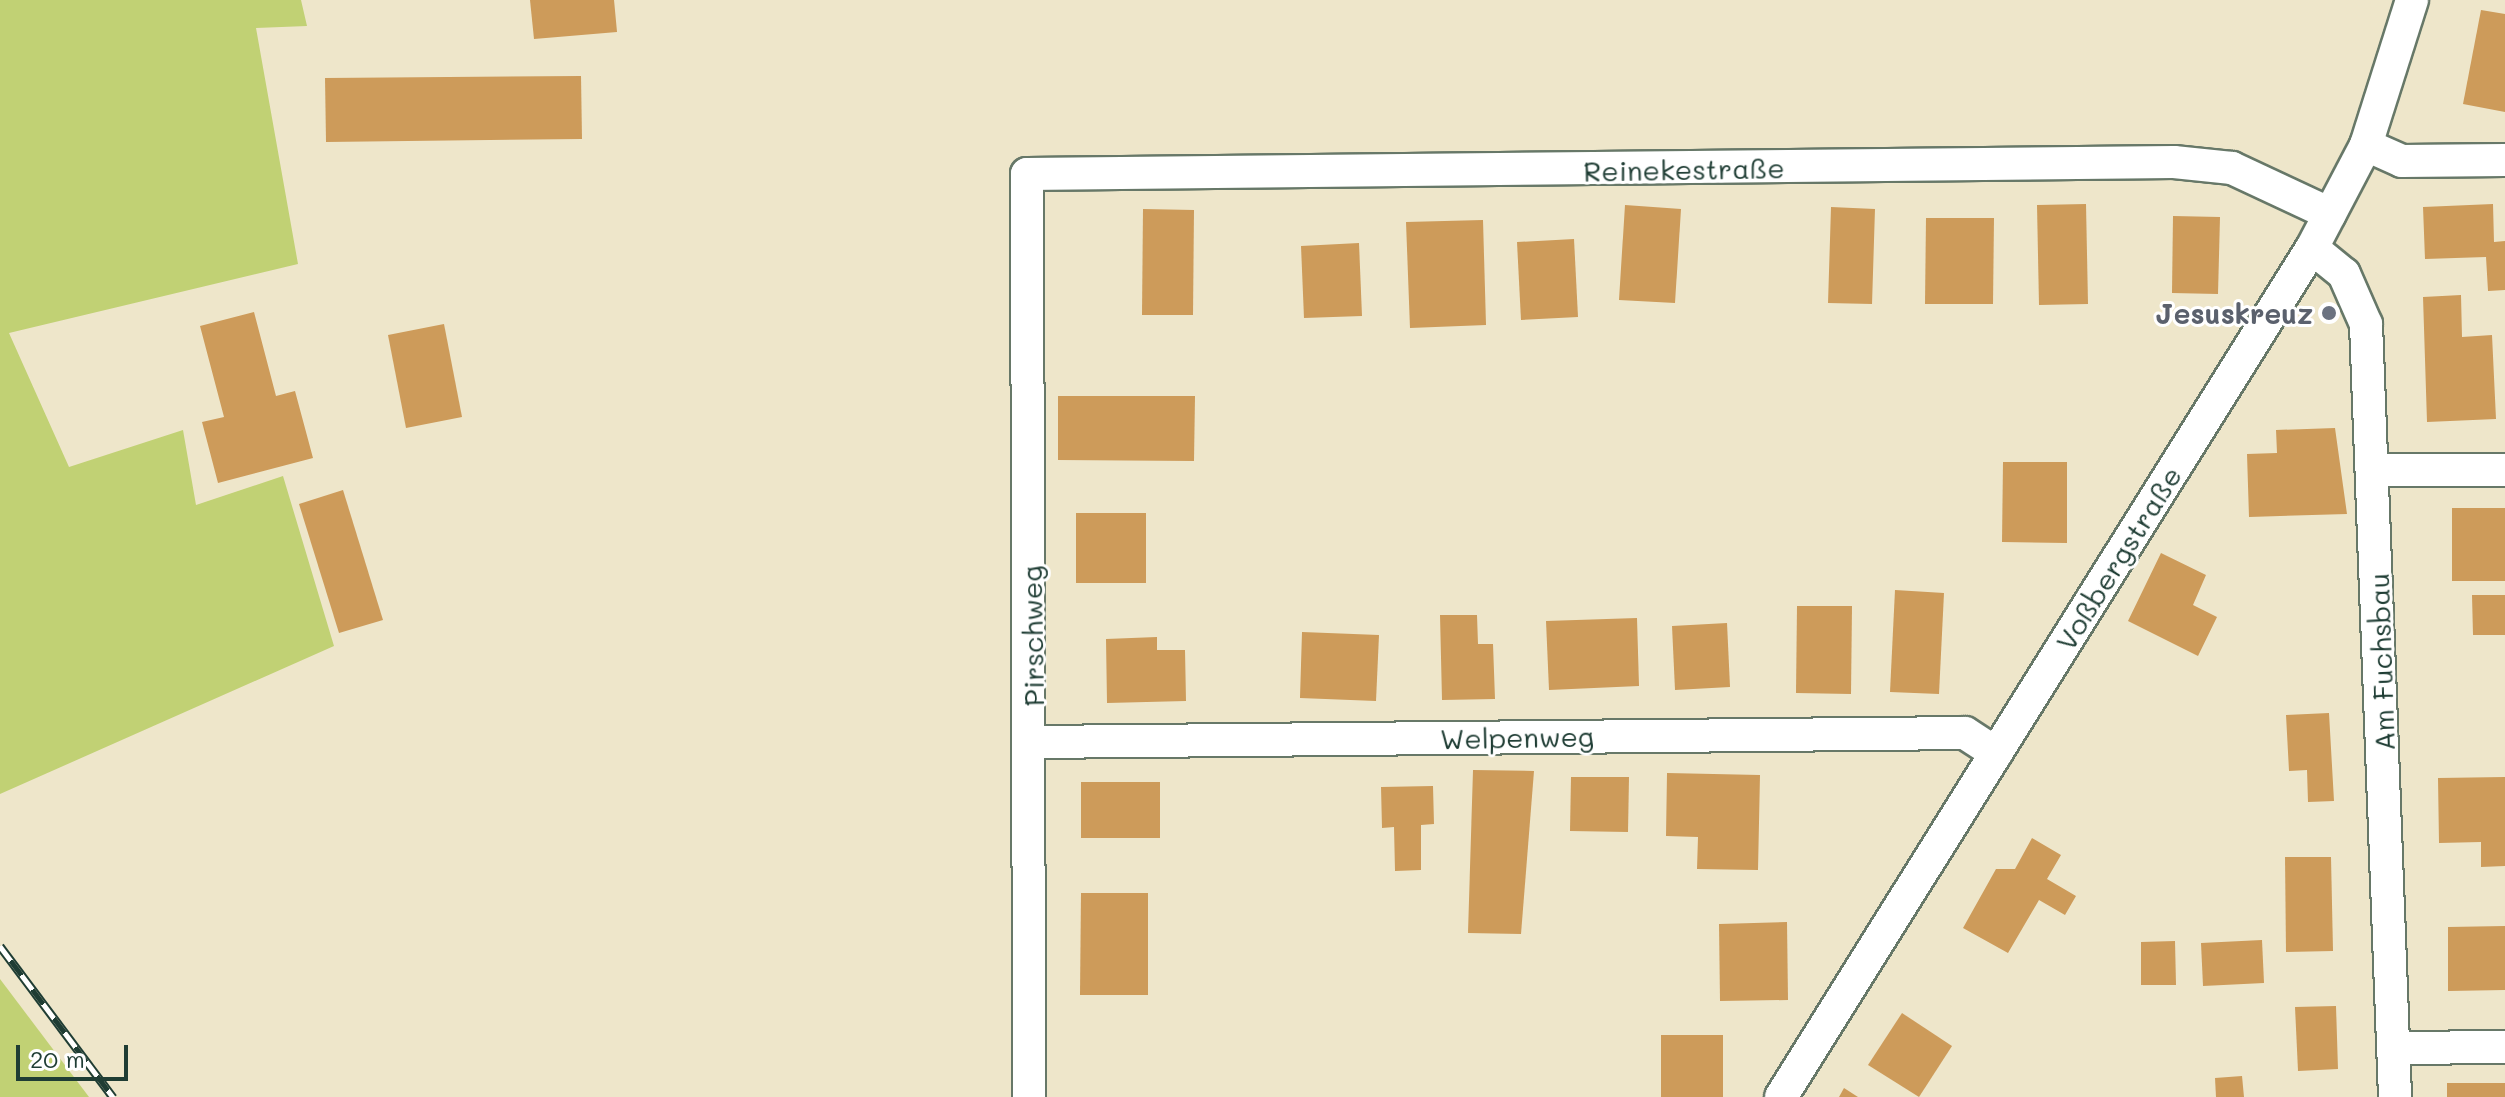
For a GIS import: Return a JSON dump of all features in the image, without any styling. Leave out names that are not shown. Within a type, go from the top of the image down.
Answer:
[{"type":"street","name":"Voßbergstraße","points":[[1781,1097],[2312,248],[2366,145],[2412,0]]},
{"type":"street","points":[[2366,145],[2402,161],[2505,160]]},
{"type":"street","name":"Reinekestraße","points":[[1027,174],[2174,162],[2232,168],[2330,214]]},
{"type":"street","name":"Pirschweg","points":[[1027,174],[1033,742],[1029,1097]]},
{"type":"street","name":"Am Fuchsbau","points":[[2312,248],[2344,274],[2366,324],[2374,470],[2395,1097]]},
{"type":"street","points":[[2374,470],[2505,470]]},
{"type":"street","name":"Welpenweg","points":[[1033,742],[1965,733],[1996,753]]},
{"type":"street","points":[[2394,1048],[2505,1047]]},
{"type":"green space","points":[[0,0],[301,0],[307,26],[256,28],[298,264],[9,333],[69,467],[183,430],[196,505],[283,476],[334,646],[0,794]]},
{"type":"green space","points":[[0,979],[89,1097],[0,1097]]},
{"type":"building","points":[[530,0],[614,0],[617,32],[534,39]]},
{"type":"building","points":[[2481,10],[2505,14],[2505,112],[2463,104]]},
{"type":"building","points":[[581,76],[582,139],[326,142],[325,78]]},
{"type":"building","points":[[2086,204],[2088,304],[2039,305],[2037,205]]},
{"type":"building","points":[[2493,204],[2494,242],[2505,241],[2505,290],[2488,291],[2486,257],[2425,259],[2423,207]]},
{"type":"building","points":[[1625,205],[1681,209],[1675,303],[1619,300]]},
{"type":"building","points":[[1831,207],[1875,209],[1872,304],[1828,303]]},
{"type":"building","points":[[1143,209],[1194,210],[1193,315],[1142,315]]},
{"type":"building","points":[[2173,216],[2220,217],[2218,294],[2172,293]]},
{"type":"building","points":[[1926,218],[1994,218],[1993,304],[1925,304]]},
{"type":"building","points":[[1483,220],[1486,325],[1410,328],[1406,222]]},
{"type":"building","points":[[1574,239],[1578,317],[1521,320],[1517,242]]},
{"type":"building","points":[[1359,243],[1362,316],[1304,318],[1301,246]]},
{"type":"building","points":[[2461,295],[2462,337],[2492,335],[2496,419],[2427,422],[2423,297]]},
{"type":"building","points":[[254,312],[276,396],[295,391],[313,458],[218,483],[202,422],[224,417],[200,326]]},
{"type":"building","points":[[444,324],[462,417],[406,428],[388,335]]},
{"type":"building","points":[[1058,396],[1195,396],[1194,461],[1058,460]]},
{"type":"building","points":[[2335,428],[2347,514],[2249,517],[2247,454],[2277,453],[2276,430]]},
{"type":"building","points":[[2003,462],[2067,462],[2067,543],[2002,542]]},
{"type":"building","points":[[343,490],[383,620],[339,633],[299,504]]},
{"type":"building","points":[[2452,508],[2505,508],[2505,581],[2452,581]]},
{"type":"building","points":[[1076,513],[1146,513],[1146,583],[1076,583]]},
{"type":"building","points":[[2161,553],[2206,575],[2193,605],[2217,617],[2198,656],[2128,621]]},
{"type":"building","points":[[1895,590],[1944,593],[1939,694],[1890,692]]},
{"type":"building","points":[[2472,595],[2505,595],[2505,635],[2473,635]]},
{"type":"building","points":[[1797,606],[1852,606],[1851,694],[1796,693]]},
{"type":"building","points":[[1440,615],[1477,615],[1478,644],[1493,644],[1495,699],[1442,700]]},
{"type":"building","points":[[1637,618],[1639,686],[1549,690],[1546,621]]},
{"type":"building","points":[[1727,623],[1730,687],[1675,690],[1672,626]]},
{"type":"building","points":[[1302,632],[1379,635],[1376,701],[1300,698]]},
{"type":"building","points":[[1157,637],[1157,650],[1185,650],[1186,701],[1107,703],[1106,639]]},
{"type":"building","points":[[2329,713],[2334,801],[2308,802],[2307,770],[2289,771],[2286,715]]},
{"type":"building","points":[[1473,770],[1534,771],[1521,934],[1468,933]]},
{"type":"building","points":[[1667,773],[1760,775],[1758,870],[1697,869],[1698,837],[1666,836]]},
{"type":"building","points":[[1571,777],[1629,777],[1628,832],[1570,831]]},
{"type":"building","points":[[2505,777],[2505,866],[2481,867],[2481,842],[2439,843],[2438,778]]},
{"type":"building","points":[[1081,782],[1160,782],[1160,838],[1081,838]]},
{"type":"building","points":[[1433,786],[1434,824],[1421,825],[1421,870],[1395,871],[1394,827],[1382,828],[1381,787]]},
{"type":"building","points":[[2032,838],[2061,855],[2047,879],[2076,896],[2065,915],[2039,900],[2008,953],[1963,928],[1996,869],[2015,869]]},
{"type":"building","points":[[2285,857],[2331,857],[2333,951],[2286,952]]},
{"type":"building","points":[[1081,893],[1148,893],[1148,995],[1080,995]]},
{"type":"building","points":[[1787,922],[1788,1000],[1720,1001],[1719,924]]},
{"type":"building","points":[[2505,926],[2505,990],[2448,991],[2448,927]]},
{"type":"building","points":[[2262,940],[2264,983],[2203,986],[2201,943]]},
{"type":"building","points":[[2175,941],[2176,985],[2141,985],[2141,942]]},
{"type":"building","points":[[2336,1006],[2338,1069],[2298,1071],[2295,1007]]},
{"type":"building","points":[[1902,1013],[1952,1046],[1919,1097],[1868,1065]]},
{"type":"building","points":[[1661,1035],[1723,1035],[1723,1097],[1661,1097]]},
{"type":"building","points":[[2242,1076],[2244,1097],[2216,1097],[2215,1078]]},
{"type":"building","points":[[2447,1083],[2505,1083],[2505,1097],[2447,1097]]},
{"type":"building","points":[[1844,1088],[1858,1097],[1839,1097]]},
{"type":"railway","points":[[0,946],[113,1097]]},
{"type":"place","name":"Jesuskreuz","points":[[2329,313]]}]
